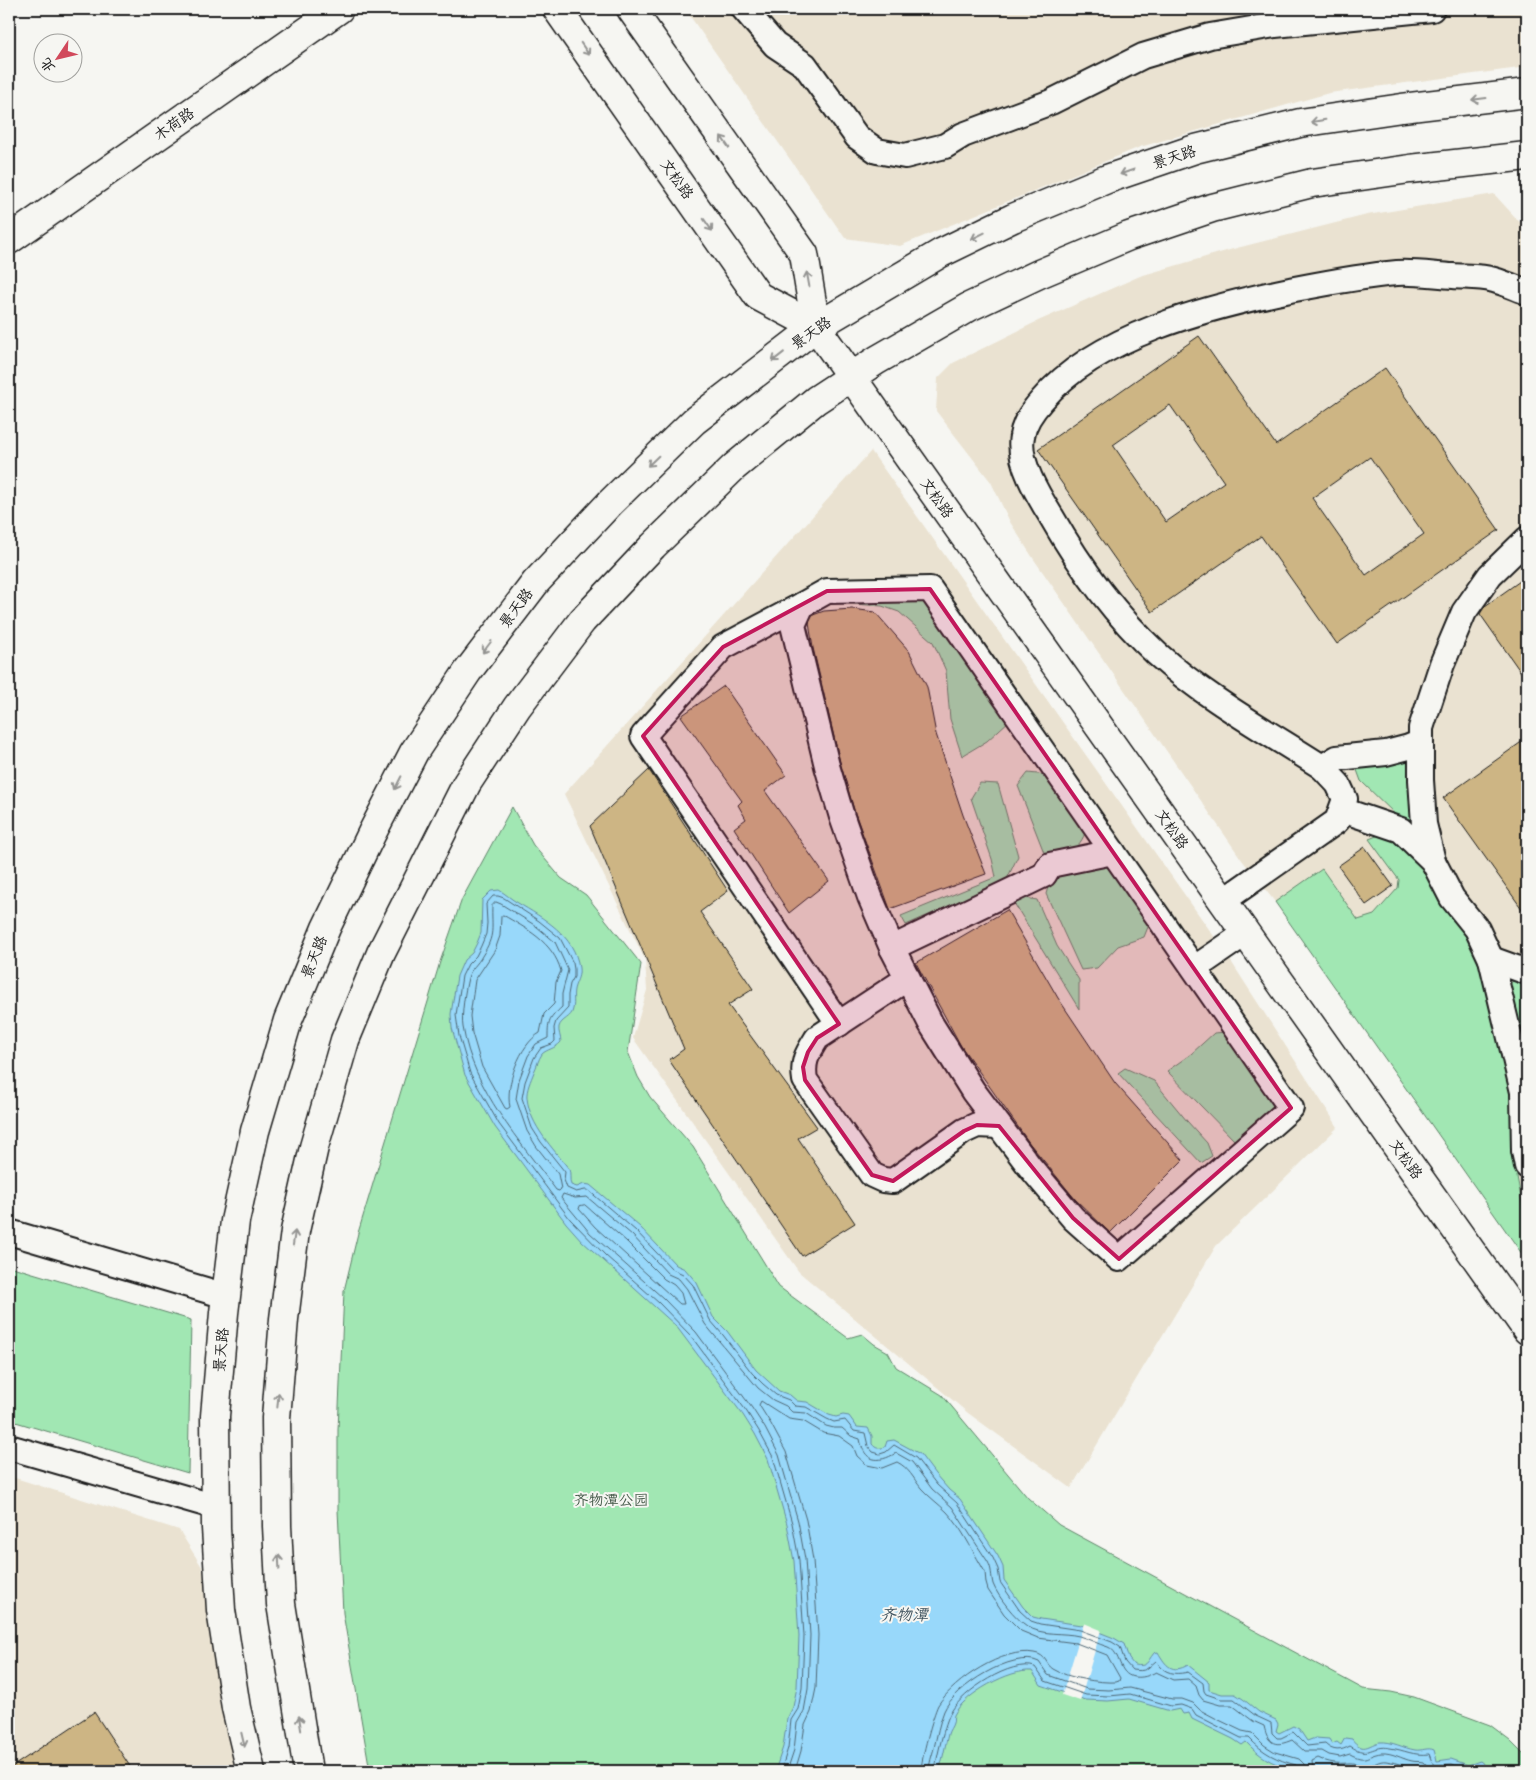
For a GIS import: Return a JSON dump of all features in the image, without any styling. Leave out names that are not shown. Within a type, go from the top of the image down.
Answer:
[{"type":"street","name":"木荷路","points":[[9,240],[339,9]]},
{"type":"street","name":"文松路","points":[[557,9],[758,296],[816,327]]},
{"type":"street","name":"文松路","points":[[631,9],[804,254],[816,327],[1527,1330]]},
{"type":"street","points":[[744,9],[775,45],[806,65],[857,136],[877,151],[905,156],[945,146],[964,135],[1051,102],[1143,56],[1210,36],[1275,25],[1432,9]]},
{"type":"street","name":"景天路","points":[[251,1771],[236,1708],[220,1610],[215,1416],[226,1296],[236,1221],[253,1140],[288,1020],[326,928],[414,752],[468,672],[536,582],[610,503],[694,421],[816,327],[941,254],[1013,218],[1107,179],[1195,149],[1300,123],[1402,108],[1527,93]]},
{"type":"street","points":[[308,1771],[281,1604],[277,1526],[276,1418],[284,1319],[295,1232],[314,1147],[345,1040],[381,953],[466,783],[518,707],[582,621],[653,546],[734,467],[816,400],[877,360],[969,307],[1039,274],[1129,236],[1212,208],[1312,183],[1410,168],[1527,156]]},
{"type":"street","points":[[1223,901],[1337,821],[1345,799],[1338,784],[1322,767],[1192,682],[1157,654],[1129,626],[1098,590],[1070,549],[1032,483],[1022,449],[1021,436],[1026,423],[1034,409],[1049,391],[1087,361],[1116,345],[1179,319],[1237,301],[1338,280],[1399,273],[1491,279],[1527,292]]},
{"type":"street","points":[[1527,539],[1490,575],[1464,612],[1442,664],[1421,728],[1424,824],[1433,861],[1452,898],[1477,929],[1491,959],[1525,1090],[1524,1151],[1527,1166]]},
{"type":"street","points":[[802,605],[793,625],[827,766],[842,817],[870,897],[892,948],[931,1024],[973,1091],[1030,1168],[1073,1218],[1119,1259],[1291,1108],[930,589],[827,591],[723,647],[643,736],[839,1024]]},
{"type":"street","points":[[1322,767],[1337,758],[1386,753],[1421,742]]},
{"type":"street","points":[[1342,810],[1401,830],[1433,861]]},
{"type":"street","points":[[892,948],[1044,874],[1050,865],[1113,852]]},
{"type":"street","points":[[1195,968],[1246,933]]},
{"type":"street","points":[[1491,959],[1527,972]]},
{"type":"street","points":[[908,978],[817,1038],[808,1052],[803,1067],[805,1080],[872,1175],[883,1180],[893,1180],[964,1131],[977,1125],[999,1126]]},
{"type":"street","points":[[9,1232],[226,1296]]},
{"type":"street","points":[[9,1446],[216,1507]]},
{"type":"highlighted area","points":[[930,589],[1291,1108],[1119,1259],[1073,1218],[999,1126],[977,1125],[964,1131],[893,1181],[872,1175],[805,1080],[803,1067],[808,1052],[817,1038],[839,1024],[643,736],[723,647],[827,591]]},
{"type":"shaded area","points":[[685,9],[1527,9],[1527,67],[1329,93],[1140,147],[900,246],[845,238]]},
{"type":"shaded area","points":[[1494,194],[1527,230],[1527,1261],[1275,902],[1242,860],[1033,558],[1010,522],[991,482],[936,411],[938,378],[953,363],[1038,321],[1140,276],[1233,249],[1367,215]]},
{"type":"shaded area","points":[[871,451],[1223,949],[1338,1127],[1216,1246],[1071,1488],[968,1413],[799,1272],[633,1038],[647,990],[645,960],[564,794]]},
{"type":"shaded area","points":[[9,1476],[179,1530],[202,1567],[237,1771],[9,1771]]},
{"type":"green space","points":[[839,598],[926,602],[1010,720],[987,741],[962,756],[950,719],[946,671],[933,642],[899,612],[882,606],[827,602]]},
{"type":"green space","points":[[1409,758],[1414,761],[1412,823],[1406,823],[1361,781],[1357,770],[1362,766]]},
{"type":"green space","points":[[1028,773],[1047,775],[1087,828],[1076,847],[1045,855],[1018,786]]},
{"type":"green space","points":[[980,783],[998,784],[1018,856],[1006,881],[906,925],[901,916],[996,877],[992,859],[971,798]]},
{"type":"green space","name":"齐物潭公园","points":[[512,807],[533,845],[561,878],[586,895],[641,964],[628,1052],[638,1077],[650,1097],[693,1147],[779,1287],[848,1338],[862,1334],[888,1352],[896,1367],[942,1395],[1028,1498],[1059,1525],[1363,1689],[1414,1697],[1490,1725],[1510,1740],[1527,1757],[1527,1771],[370,1771],[343,1613],[338,1510],[338,1430],[344,1291],[358,1233],[440,962],[462,899]]},
{"type":"green space","points":[[1379,835],[1393,835],[1423,864],[1477,951],[1512,1085],[1513,1156],[1527,1220],[1527,1261],[1275,902],[1322,869],[1358,920],[1374,915],[1398,888],[1399,880],[1369,839]]},
{"type":"green space","points":[[1105,860],[1150,922],[1144,937],[1118,946],[1097,968],[1081,970],[1046,894],[1051,877]]},
{"type":"green space","points":[[1026,898],[1037,900],[1057,946],[1079,980],[1079,1009],[1014,903]]},
{"type":"green space","points":[[1515,978],[1527,980],[1527,1056],[1524,1050],[1515,1006],[1509,990]]},
{"type":"green space","points":[[1226,1032],[1279,1105],[1247,1139],[1235,1141],[1167,1071],[1191,1054],[1214,1033]]},
{"type":"green space","points":[[1125,1068],[1154,1081],[1207,1143],[1212,1156],[1201,1163],[1118,1073]]},
{"type":"green space","points":[[9,1266],[191,1320],[188,1473],[9,1420]]},
{"type":"water","name":"齐物潭","points":[[499,890],[547,921],[565,937],[576,956],[579,968],[574,989],[572,1012],[559,1027],[561,1042],[542,1054],[529,1085],[527,1095],[529,1108],[537,1127],[569,1169],[571,1185],[577,1187],[584,1184],[590,1185],[640,1227],[676,1265],[685,1269],[697,1283],[713,1317],[727,1331],[756,1370],[779,1391],[790,1395],[797,1401],[807,1402],[829,1415],[836,1417],[849,1416],[857,1427],[868,1428],[872,1436],[872,1444],[876,1448],[885,1447],[887,1441],[894,1440],[920,1454],[949,1490],[960,1499],[998,1556],[1003,1567],[1004,1580],[1023,1607],[1033,1617],[1081,1625],[1114,1638],[1124,1644],[1129,1659],[1134,1665],[1144,1665],[1154,1653],[1158,1652],[1167,1665],[1174,1669],[1188,1665],[1209,1682],[1209,1690],[1222,1694],[1235,1694],[1259,1712],[1276,1720],[1278,1724],[1276,1731],[1279,1733],[1293,1726],[1299,1729],[1307,1741],[1315,1738],[1329,1739],[1332,1744],[1337,1742],[1341,1745],[1345,1738],[1352,1739],[1361,1747],[1384,1742],[1415,1750],[1432,1749],[1437,1761],[1451,1759],[1468,1765],[1480,1761],[1490,1771],[1308,1771],[1289,1768],[1266,1758],[1246,1742],[1242,1745],[1192,1719],[1189,1713],[1183,1714],[1180,1709],[1170,1711],[1129,1699],[1108,1701],[1086,1700],[1041,1685],[1032,1671],[1023,1671],[989,1684],[977,1691],[959,1707],[954,1715],[948,1734],[939,1771],[775,1771],[783,1747],[787,1719],[793,1707],[797,1687],[799,1636],[794,1561],[787,1524],[768,1459],[743,1415],[676,1326],[582,1241],[566,1223],[495,1127],[465,1075],[452,1028],[451,1014],[457,976],[464,960],[472,953],[481,933],[482,900],[491,891]]},
{"type":"pier","points":[[1084,1623],[1101,1630],[1080,1701],[1062,1695]]},
{"type":"building","points":[[1199,336],[1276,445],[1385,368],[1499,530],[1337,644],[1261,536],[1152,612],[1038,449]],"holes":[[[1170,405],[1224,482],[1166,522],[1113,445]],[[1370,457],[1424,534],[1366,575],[1312,498]]]},
{"type":"building","points":[[1527,576],[1527,681],[1480,614],[1485,606]]},
{"type":"building","points":[[852,609],[875,612],[909,651],[927,687],[936,734],[963,815],[986,874],[890,909],[855,813],[840,762],[813,648],[809,623],[813,615],[824,611]]},
{"type":"building","points":[[724,686],[786,775],[765,791],[829,881],[789,913],[734,828],[746,819],[738,805],[742,801],[681,716]]},
{"type":"building","points":[[1527,738],[1527,916],[1443,798]]},
{"type":"building","points":[[649,770],[728,891],[700,912],[753,989],[728,1005],[817,1127],[798,1138],[855,1223],[802,1256],[669,1060],[684,1049],[590,826]]},
{"type":"building","points":[[1365,847],[1393,886],[1366,905],[1338,866]]},
{"type":"building","points":[[1007,910],[1058,998],[1115,1083],[1183,1160],[1110,1233],[1075,1199],[1030,1144],[961,1046],[916,963]]},
{"type":"building","points":[[94,1712],[133,1771],[9,1771],[9,1769]]}]
